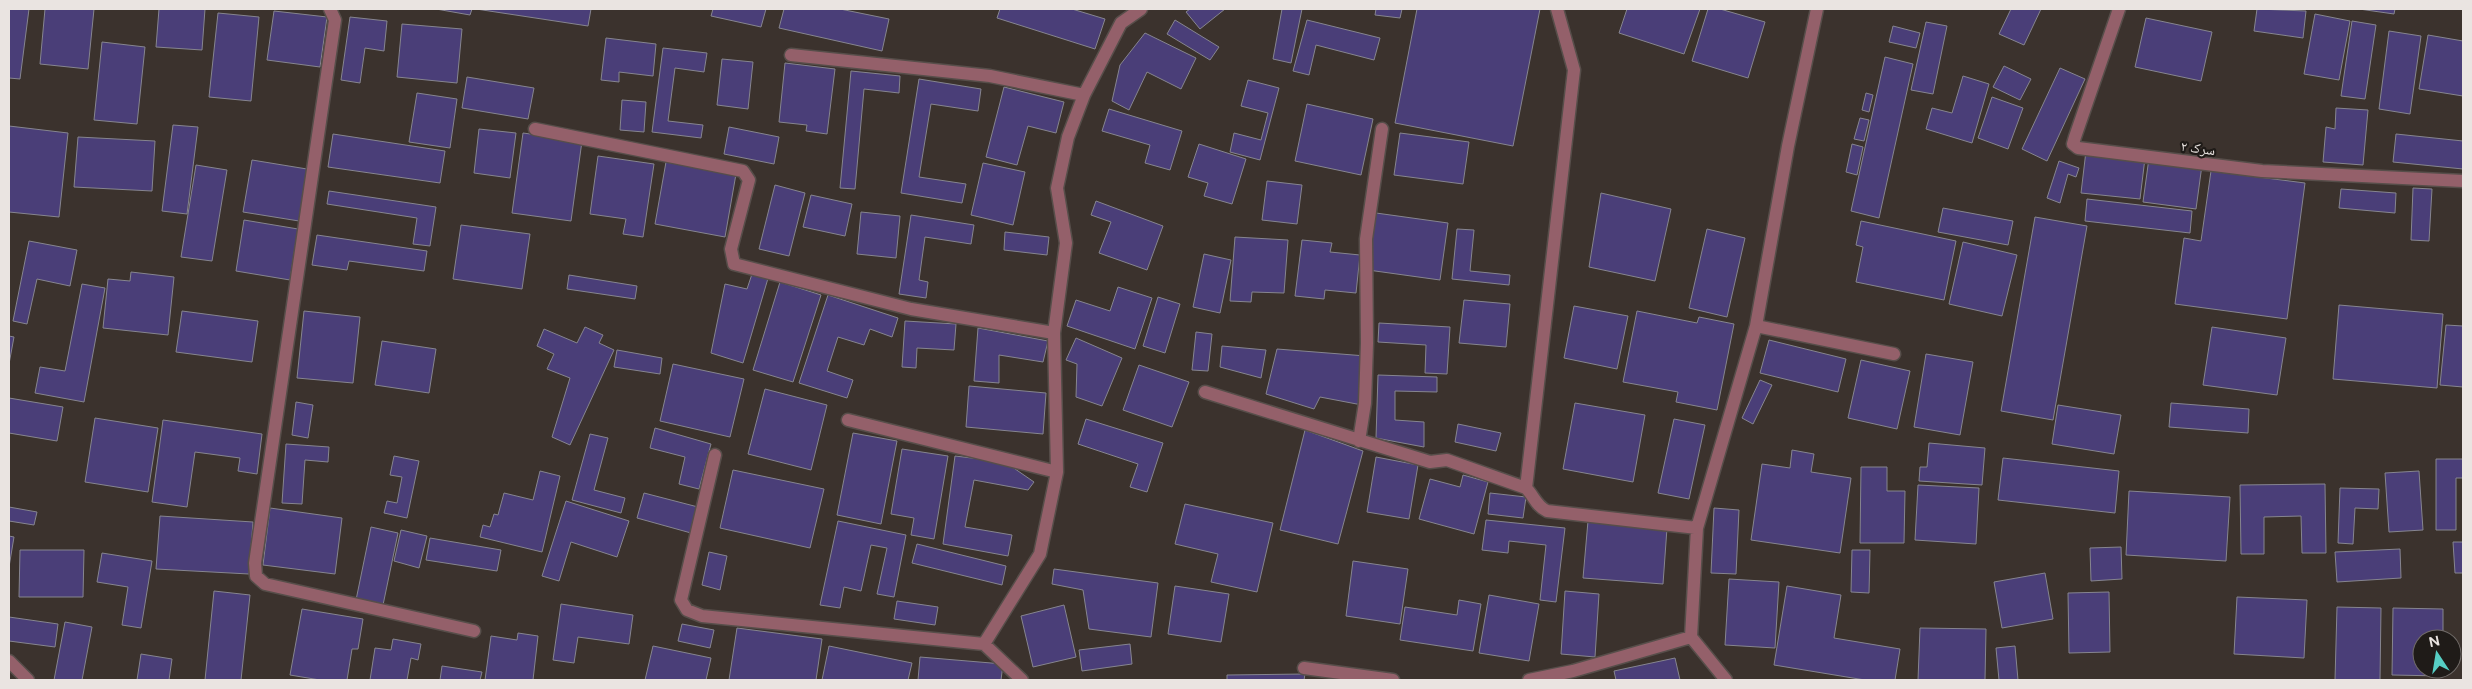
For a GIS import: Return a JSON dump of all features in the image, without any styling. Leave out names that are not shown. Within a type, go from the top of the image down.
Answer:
[{"type":"street","points":[[330,9],[335,20],[256,554],[256,576],[265,584],[474,631]]},
{"type":"street","points":[[984,644],[1040,554],[1057,472],[1054,333],[1066,243],[1057,188],[1068,137],[1084,95],[1121,23],[1141,9]]},
{"type":"street","points":[[1526,488],[1574,70],[1557,9]]},
{"type":"street","points":[[1726,680],[1692,637],[1697,528],[1756,326],[1788,146],[1817,9]]},
{"type":"street","name":"سرک ۲","points":[[2119,9],[2076,137],[2074,144],[2078,148],[2262,171],[2463,181]]},
{"type":"street","points":[[791,55],[990,76],[1084,95]]},
{"type":"street","points":[[535,129],[743,171],[749,180],[731,249],[734,264],[911,309],[1054,333]]},
{"type":"street","points":[[1359,441],[1365,403],[1367,343],[1366,240],[1382,129]]},
{"type":"street","points":[[1756,326],[1894,354]]},
{"type":"street","points":[[1205,392],[1430,462],[1447,460],[1526,488],[1533,495],[1539,507],[1547,511],[1697,528]]},
{"type":"street","points":[[848,420],[1057,472]]},
{"type":"street","points":[[715,455],[681,600],[688,610],[702,616],[984,644],[1022,680]]},
{"type":"street","points":[[1529,680],[1573,672],[1692,637]]},
{"type":"street","points":[[9,661],[28,680]]},
{"type":"street","points":[[1304,668],[1394,680]]},
{"type":"building","points":[[9,9],[29,9],[20,79],[9,78]]},
{"type":"building","points":[[45,9],[94,9],[88,69],[40,64]]},
{"type":"building","points":[[159,9],[205,9],[202,50],[156,47]]},
{"type":"building","points":[[436,9],[472,9],[470,15]]},
{"type":"building","points":[[476,9],[591,9],[588,26]]},
{"type":"building","points":[[713,9],[766,9],[761,27],[711,16]]},
{"type":"building","points":[[784,9],[840,9],[889,19],[882,51],[779,28]]},
{"type":"building","points":[[1000,9],[1072,9],[1105,19],[1095,49],[997,18]]},
{"type":"building","points":[[1190,9],[1225,9],[1200,29],[1186,12]]},
{"type":"building","points":[[1282,9],[1302,9],[1291,63],[1273,59]]},
{"type":"building","points":[[1376,9],[1402,9],[1400,18],[1375,15]]},
{"type":"building","points":[[1417,9],[1540,9],[1513,146],[1395,123]]},
{"type":"building","points":[[1627,9],[1700,9],[1684,54],[1619,33]]},
{"type":"building","points":[[1708,9],[1720,9],[1765,22],[1748,78],[1692,61]]},
{"type":"building","points":[[2011,9],[2041,9],[2024,45],[1999,34]]},
{"type":"building","points":[[2257,9],[2306,11],[2303,38],[2254,31]]},
{"type":"building","points":[[2359,9],[2395,9],[2394,14]]},
{"type":"building","points":[[274,11],[327,17],[320,67],[267,60]]},
{"type":"building","points":[[218,13],[259,17],[251,101],[209,97]]},
{"type":"building","points":[[2315,14],[2350,21],[2339,80],[2304,74]]},
{"type":"building","points":[[350,17],[387,21],[384,51],[365,48],[360,83],[341,80]]},
{"type":"building","points":[[2146,18],[2212,32],[2201,81],[2135,67]]},
{"type":"building","points":[[1175,20],[1219,47],[1210,60],[1167,34]]},
{"type":"building","points":[[1307,20],[1380,38],[1374,60],[1316,45],[1309,75],[1293,71]]},
{"type":"building","points":[[2352,21],[2376,25],[2365,99],[2341,96]]},
{"type":"building","points":[[1926,22],[1947,26],[1933,94],[1911,90]]},
{"type":"building","points":[[402,24],[462,29],[457,83],[397,77]]},
{"type":"building","points":[[1893,26],[1920,33],[1916,48],[1889,42]]},
{"type":"building","points":[[2389,31],[2421,36],[2410,114],[2379,109]]},
{"type":"building","points":[[1145,33],[1196,58],[1181,89],[1147,72],[1129,110],[1112,101],[1120,65]]},
{"type":"building","points":[[2428,35],[2463,41],[2463,96],[2419,89]]},
{"type":"building","points":[[606,38],[656,44],[653,76],[619,72],[619,82],[601,80]]},
{"type":"building","points":[[102,42],[145,47],[137,124],[94,120]]},
{"type":"building","points":[[663,48],[707,53],[704,72],[675,68],[668,121],[703,125],[701,138],[652,132]]},
{"type":"building","points":[[1885,57],[1913,64],[1879,218],[1851,211]]},
{"type":"building","points":[[722,59],[753,62],[748,109],[717,105]]},
{"type":"building","points":[[785,63],[835,69],[827,134],[806,131],[807,125],[779,122]]},
{"type":"building","points":[[2004,66],[2031,79],[2020,100],[1993,87]]},
{"type":"building","points":[[2060,68],[2085,79],[2047,161],[2022,149]]},
{"type":"building","points":[[851,71],[900,76],[899,93],[864,89],[855,189],[840,188]]},
{"type":"building","points":[[1963,76],[1989,84],[1972,143],[1926,129],[1932,108],[1952,113]]},
{"type":"building","points":[[467,77],[534,88],[528,119],[462,108]]},
{"type":"building","points":[[919,79],[981,89],[978,111],[931,104],[919,177],[966,184],[962,203],[901,193]]},
{"type":"building","points":[[1248,80],[1279,88],[1260,160],[1230,152],[1234,133],[1261,140],[1268,113],[1241,106]]},
{"type":"building","points":[[1004,87],[1064,102],[1056,133],[1028,126],[1017,165],[986,157]]},
{"type":"building","points":[[417,93],[457,99],[450,148],[409,142]]},
{"type":"building","points":[[1866,93],[1873,95],[1869,112],[1862,110]]},
{"type":"building","points":[[1992,97],[2023,108],[2008,149],[1978,138]]},
{"type":"building","points":[[622,100],[646,102],[644,132],[620,130]]},
{"type":"building","points":[[1307,104],[1373,119],[1361,175],[1295,161]]},
{"type":"building","points":[[2336,108],[2368,110],[2363,165],[2323,162],[2326,127],[2335,129]]},
{"type":"building","points":[[1109,109],[1182,131],[1170,170],[1145,163],[1150,145],[1102,131]]},
{"type":"building","points":[[1860,118],[1869,120],[1864,141],[1854,139]]},
{"type":"building","points":[[173,125],[198,127],[187,214],[162,211]]},
{"type":"building","points":[[9,126],[68,133],[59,217],[9,212]]},
{"type":"building","points":[[729,127],[779,137],[774,164],[724,154]]},
{"type":"building","points":[[479,129],[516,133],[510,178],[474,173]]},
{"type":"building","points":[[523,133],[582,141],[571,221],[512,213]]},
{"type":"building","points":[[1400,133],[1469,142],[1463,184],[1394,175]]},
{"type":"building","points":[[333,134],[445,151],[440,183],[328,167]]},
{"type":"building","points":[[2396,134],[2463,141],[2463,169],[2393,162]]},
{"type":"building","points":[[78,137],[155,141],[152,191],[74,187]]},
{"type":"building","points":[[1199,144],[1246,159],[1232,204],[1204,196],[1208,183],[1188,177]]},
{"type":"building","points":[[1852,144],[1863,147],[1857,175],[1846,172]]},
{"type":"building","points":[[2086,151],[2145,158],[2140,199],[2081,193]]},
{"type":"building","points":[[598,156],[654,164],[643,237],[623,234],[626,219],[590,214]]},
{"type":"building","points":[[2149,158],[2202,165],[2196,209],[2143,202]]},
{"type":"building","points":[[252,160],[307,169],[299,221],[243,212]]},
{"type":"building","points":[[2059,161],[2079,168],[2076,177],[2068,174],[2060,203],[2047,198]]},
{"type":"building","points":[[666,162],[736,174],[725,237],[655,224]]},
{"type":"building","points":[[983,163],[1025,172],[1013,225],[971,215]]},
{"type":"building","points":[[196,165],[227,170],[212,261],[181,257]]},
{"type":"building","points":[[2211,171],[2305,183],[2287,319],[2175,304],[2184,238],[2201,241]]},
{"type":"building","points":[[1267,181],[1302,185],[1297,224],[1262,220]]},
{"type":"building","points":[[775,185],[805,193],[789,256],[759,249]]},
{"type":"building","points":[[2413,188],[2432,189],[2429,241],[2411,240]]},
{"type":"building","points":[[2341,189],[2396,193],[2395,213],[2339,208]]},
{"type":"building","points":[[329,191],[436,207],[430,246],[413,244],[417,218],[327,204]]},
{"type":"building","points":[[1601,193],[1671,209],[1655,281],[1589,267]]},
{"type":"building","points":[[811,195],[852,204],[845,236],[803,227]]},
{"type":"building","points":[[2087,199],[2192,211],[2190,233],[2085,221]]},
{"type":"building","points":[[1096,201],[1163,226],[1147,270],[1099,253],[1111,222],[1091,215]]},
{"type":"building","points":[[1943,208],[2013,221],[2008,245],[1938,232]]},
{"type":"building","points":[[861,212],[900,216],[896,258],[857,254]]},
{"type":"building","points":[[1376,213],[1448,223],[1440,280],[1368,270]]},
{"type":"building","points":[[911,215],[974,225],[971,244],[925,237],[919,280],[928,282],[926,298],[899,294]]},
{"type":"building","points":[[2035,217],[2087,226],[2053,420],[2001,411]]},
{"type":"building","points":[[244,220],[298,229],[290,280],[236,271]]},
{"type":"building","points":[[1861,221],[1956,241],[1944,300],[1856,282],[1863,247],[1856,245]]},
{"type":"building","points":[[461,225],[530,234],[522,289],[453,279]]},
{"type":"building","points":[[1457,229],[1474,230],[1470,271],[1510,275],[1509,285],[1452,279]]},
{"type":"building","points":[[1707,229],[1745,238],[1727,317],[1689,308]]},
{"type":"building","points":[[1005,232],[1049,237],[1047,255],[1004,250]]},
{"type":"building","points":[[317,235],[427,251],[424,271],[349,261],[347,270],[312,265]]},
{"type":"building","points":[[1235,237],[1288,240],[1284,293],[1252,292],[1251,302],[1230,301]]},
{"type":"building","points":[[1302,240],[1332,243],[1330,252],[1360,255],[1356,293],[1325,290],[1324,299],[1295,296]]},
{"type":"building","points":[[29,241],[77,250],[70,286],[37,279],[27,324],[13,321]]},
{"type":"building","points":[[1963,242],[2017,255],[2002,316],[1949,304]]},
{"type":"building","points":[[1204,254],[1231,260],[1220,313],[1193,307]]},
{"type":"building","points":[[753,271],[769,275],[743,363],[711,353],[725,284],[747,289]]},
{"type":"building","points":[[131,272],[174,277],[168,335],[103,328],[108,279],[130,281]]},
{"type":"building","points":[[569,275],[637,286],[635,299],[567,289]]},
{"type":"building","points":[[780,282],[821,295],[793,382],[753,370]]},
{"type":"building","points":[[82,284],[105,288],[84,402],[35,393],[40,367],[65,371]]},
{"type":"building","points":[[1118,287],[1152,298],[1135,349],[1067,326],[1076,300],[1110,311]]},
{"type":"building","points":[[828,295],[898,318],[892,337],[870,329],[864,345],[838,337],[827,371],[853,380],[847,398],[799,383]]},
{"type":"building","points":[[1158,297],[1180,304],[1165,353],[1143,346]]},
{"type":"building","points":[[1464,300],[1510,304],[1506,347],[1459,343]]},
{"type":"building","points":[[2339,305],[2443,314],[2437,388],[2333,379]]},
{"type":"building","points":[[1574,306],[1628,316],[1617,369],[1564,358]]},
{"type":"building","points":[[182,311],[258,321],[252,362],[176,352]]},
{"type":"building","points":[[304,311],[360,317],[353,383],[297,378]]},
{"type":"building","points":[[1637,311],[1697,323],[1699,317],[1734,324],[1717,410],[1676,402],[1678,392],[1623,382]]},
{"type":"building","points":[[905,321],[956,324],[954,350],[917,348],[916,368],[902,367]]},
{"type":"building","points":[[1379,323],[1450,327],[1447,374],[1425,373],[1426,345],[1378,342]]},
{"type":"building","points":[[2446,325],[2463,326],[2463,387],[2440,385]]},
{"type":"building","points":[[585,327],[603,335],[599,343],[614,350],[570,445],[552,437],[570,378],[547,369],[554,354],[537,346],[544,329],[577,343]]},
{"type":"building","points":[[2212,327],[2286,338],[2277,395],[2203,385]]},
{"type":"building","points":[[978,328],[1048,341],[1043,362],[999,355],[999,383],[974,381]]},
{"type":"building","points":[[1196,332],[1212,334],[1208,371],[1192,370]]},
{"type":"building","points":[[9,336],[14,337],[9,364]]},
{"type":"building","points":[[1076,338],[1122,358],[1102,406],[1076,397],[1077,364],[1066,360]]},
{"type":"building","points":[[1769,340],[1846,359],[1838,392],[1760,373]]},
{"type":"building","points":[[382,341],[436,349],[429,393],[375,385]]},
{"type":"building","points":[[1222,346],[1266,350],[1261,378],[1220,367]]},
{"type":"building","points":[[1277,349],[1366,356],[1362,405],[1320,397],[1314,409],[1266,394]]},
{"type":"building","points":[[617,350],[662,358],[660,374],[614,367]]},
{"type":"building","points":[[1926,354],[1973,362],[1960,435],[1914,427]]},
{"type":"building","points":[[1861,360],[1910,371],[1897,429],[1848,418]]},
{"type":"building","points":[[673,364],[744,379],[730,437],[660,421]]},
{"type":"building","points":[[1139,365],[1189,382],[1172,427],[1123,410]]},
{"type":"building","points":[[1378,375],[1437,377],[1437,392],[1395,391],[1395,420],[1424,422],[1424,447],[1376,438]]},
{"type":"building","points":[[1760,380],[1772,385],[1753,424],[1742,418]]},
{"type":"building","points":[[969,386],[1046,393],[1043,434],[966,427]]},
{"type":"building","points":[[765,389],[827,405],[811,470],[748,454]]},
{"type":"building","points":[[9,398],[63,407],[57,441],[9,433]]},
{"type":"building","points":[[296,402],[313,405],[308,438],[292,435]]},
{"type":"building","points":[[1575,403],[1645,415],[1633,482],[1563,469]]},
{"type":"building","points":[[2171,403],[2249,409],[2248,433],[2169,427]]},
{"type":"building","points":[[2058,405],[2121,415],[2114,454],[2052,444]]},
{"type":"building","points":[[95,418],[158,428],[148,492],[85,482]]},
{"type":"building","points":[[1086,419],[1163,443],[1147,492],[1130,487],[1138,464],[1078,444]]},
{"type":"building","points":[[1674,419],[1705,425],[1689,499],[1658,493]]},
{"type":"building","points":[[163,420],[262,434],[257,474],[238,471],[240,458],[195,452],[187,507],[152,502]]},
{"type":"building","points":[[1458,424],[1501,433],[1496,451],[1455,442]]},
{"type":"building","points":[[655,428],[711,444],[699,489],[679,484],[685,457],[650,448]]},
{"type":"building","points":[[1305,430],[1363,451],[1338,544],[1280,530]]},
{"type":"building","points":[[853,433],[897,441],[881,524],[837,515]]},
{"type":"building","points":[[590,434],[608,438],[594,490],[625,498],[621,513],[572,500]]},
{"type":"building","points":[[1929,443],[1985,448],[1982,485],[1919,481],[1920,467],[1927,467]]},
{"type":"building","points":[[286,444],[329,447],[328,462],[305,460],[302,504],[282,503]]},
{"type":"building","points":[[902,449],[948,456],[934,539],[911,535],[914,518],[891,514]]},
{"type":"building","points":[[1792,450],[1814,454],[1811,472],[1851,478],[1840,553],[1751,540],[1762,464],[1790,468]]},
{"type":"building","points":[[394,456],[419,461],[407,518],[384,513],[387,501],[397,503],[402,477],[390,475]]},
{"type":"building","points":[[955,456],[1005,462],[1034,482],[1028,490],[974,480],[965,527],[1012,535],[1008,556],[943,544]]},
{"type":"building","points":[[1376,457],[1418,465],[1409,519],[1367,512]]},
{"type":"building","points":[[2003,458],[2119,471],[2115,513],[1998,500]]},
{"type":"building","points":[[2436,459],[2463,459],[2463,478],[2456,478],[2456,530],[2436,530]]},
{"type":"building","points":[[1861,467],[1887,467],[1887,491],[1905,491],[1904,543],[1860,543]]},
{"type":"building","points":[[733,470],[824,489],[810,548],[720,528]]},
{"type":"building","points":[[540,471],[560,476],[542,552],[480,537],[483,525],[490,527],[494,514],[498,515],[504,493],[533,500]]},
{"type":"building","points":[[2419,471],[2423,530],[2389,532],[2385,473]]},
{"type":"building","points":[[1463,475],[1488,482],[1474,534],[1419,519],[1430,479],[1460,487]]},
{"type":"building","points":[[2325,484],[2326,553],[2302,553],[2301,516],[2264,517],[2264,554],[2241,554],[2240,485]]},
{"type":"building","points":[[1918,485],[1979,488],[1976,544],[1915,540]]},
{"type":"building","points":[[2340,488],[2379,489],[2378,509],[2355,508],[2353,544],[2338,543]]},
{"type":"building","points":[[2129,491],[2230,497],[2226,561],[2126,555]]},
{"type":"building","points":[[644,493],[698,507],[691,533],[637,518]]},
{"type":"building","points":[[1490,493],[1526,497],[1523,518],[1488,514]]},
{"type":"building","points":[[566,501],[629,521],[617,557],[571,542],[559,581],[542,576]]},
{"type":"building","points":[[1185,504],[1273,523],[1257,592],[1211,582],[1218,554],[1175,544]]},
{"type":"building","points":[[9,507],[37,512],[34,525],[9,521]]},
{"type":"building","points":[[270,508],[342,518],[335,574],[263,565]]},
{"type":"building","points":[[1714,508],[1739,510],[1736,574],[1711,573]]},
{"type":"building","points":[[160,516],[253,522],[249,574],[156,569]]},
{"type":"building","points":[[1486,520],[1565,528],[1556,602],[1540,600],[1546,545],[1509,541],[1508,553],[1482,550]]},
{"type":"building","points":[[838,521],[906,535],[894,597],[877,594],[887,548],[871,545],[861,591],[844,587],[840,608],[820,605]]},
{"type":"building","points":[[1588,521],[1667,528],[1663,584],[1583,578]]},
{"type":"building","points":[[371,527],[398,533],[383,605],[356,600]]},
{"type":"building","points":[[401,530],[427,536],[419,568],[394,561]]},
{"type":"building","points":[[9,536],[14,537],[9,567]]},
{"type":"building","points":[[430,538],[501,550],[497,571],[426,560]]},
{"type":"building","points":[[2453,542],[2463,542],[2463,573],[2455,573]]},
{"type":"building","points":[[917,544],[1006,566],[1002,585],[912,563]]},
{"type":"building","points":[[2121,547],[2122,579],[2091,581],[2090,548]]},
{"type":"building","points":[[2400,549],[2401,578],[2337,582],[2335,552]]},
{"type":"building","points":[[20,550],[84,550],[83,597],[19,597]]},
{"type":"building","points":[[1852,550],[1870,550],[1869,593],[1851,592]]},
{"type":"building","points":[[709,552],[727,556],[720,590],[702,585]]},
{"type":"building","points":[[102,553],[152,561],[141,628],[122,625],[128,587],[97,582]]},
{"type":"building","points":[[1353,561],[1408,569],[1400,624],[1346,616]]},
{"type":"building","points":[[1054,569],[1158,583],[1151,637],[1089,629],[1083,590],[1052,584]]},
{"type":"building","points":[[2045,573],[2053,619],[2002,628],[1994,582]]},
{"type":"building","points":[[1729,579],[1779,582],[1775,648],[1725,645]]},
{"type":"building","points":[[1175,586],[1229,594],[1221,642],[1168,634]]},
{"type":"building","points":[[1787,586],[1841,595],[1834,638],[1900,649],[1895,680],[1865,680],[1774,665]]},
{"type":"building","points":[[214,591],[250,595],[241,680],[205,680]]},
{"type":"building","points":[[1565,591],[1599,594],[1595,657],[1561,654]]},
{"type":"building","points":[[2109,592],[2110,652],[2069,653],[2068,593]]},
{"type":"building","points":[[1489,595],[1539,604],[1529,661],[1479,653]]},
{"type":"building","points":[[2237,597],[2307,600],[2304,658],[2234,654]]},
{"type":"building","points":[[1459,600],[1481,604],[1473,651],[1400,640],[1405,607],[1457,615]]},
{"type":"building","points":[[897,601],[938,607],[935,625],[894,619]]},
{"type":"building","points":[[561,604],[633,615],[629,644],[578,637],[574,663],[553,660]]},
{"type":"building","points":[[1064,605],[1076,657],[1033,667],[1021,616]]},
{"type":"building","points":[[2337,607],[2381,608],[2380,680],[2335,680]]},
{"type":"building","points":[[2393,608],[2443,609],[2443,629],[2412,629],[2412,675],[2392,675]]},
{"type":"building","points":[[302,609],[363,619],[358,649],[352,649],[347,680],[320,680],[290,675]]},
{"type":"building","points":[[9,617],[58,624],[55,647],[9,641]]},
{"type":"building","points":[[65,622],[92,627],[82,680],[54,680]]},
{"type":"building","points":[[682,624],[714,630],[710,648],[678,641]]},
{"type":"building","points":[[737,628],[822,639],[816,680],[729,680]]},
{"type":"building","points":[[1920,628],[1986,629],[1985,680],[1918,680]]},
{"type":"building","points":[[518,633],[538,636],[533,680],[485,680],[491,636],[517,640]]},
{"type":"building","points":[[393,639],[421,644],[418,660],[411,658],[407,680],[370,680],[375,648],[391,650]]},
{"type":"building","points":[[1130,644],[1132,664],[1082,671],[1079,650]]},
{"type":"building","points":[[653,646],[711,658],[706,680],[645,680]]},
{"type":"building","points":[[829,646],[912,663],[908,680],[822,680]]},
{"type":"building","points":[[2015,646],[2018,680],[1999,680],[1996,648]]},
{"type":"building","points":[[141,654],[172,659],[169,680],[137,680]]},
{"type":"building","points":[[920,657],[1003,664],[1001,680],[918,680]]},
{"type":"building","points":[[1675,658],[1680,680],[1616,680],[1614,671]]},
{"type":"building","points":[[442,666],[482,672],[480,680],[440,680]]},
{"type":"building","points":[[1305,674],[1304,680],[1227,680],[1227,675]]}]
